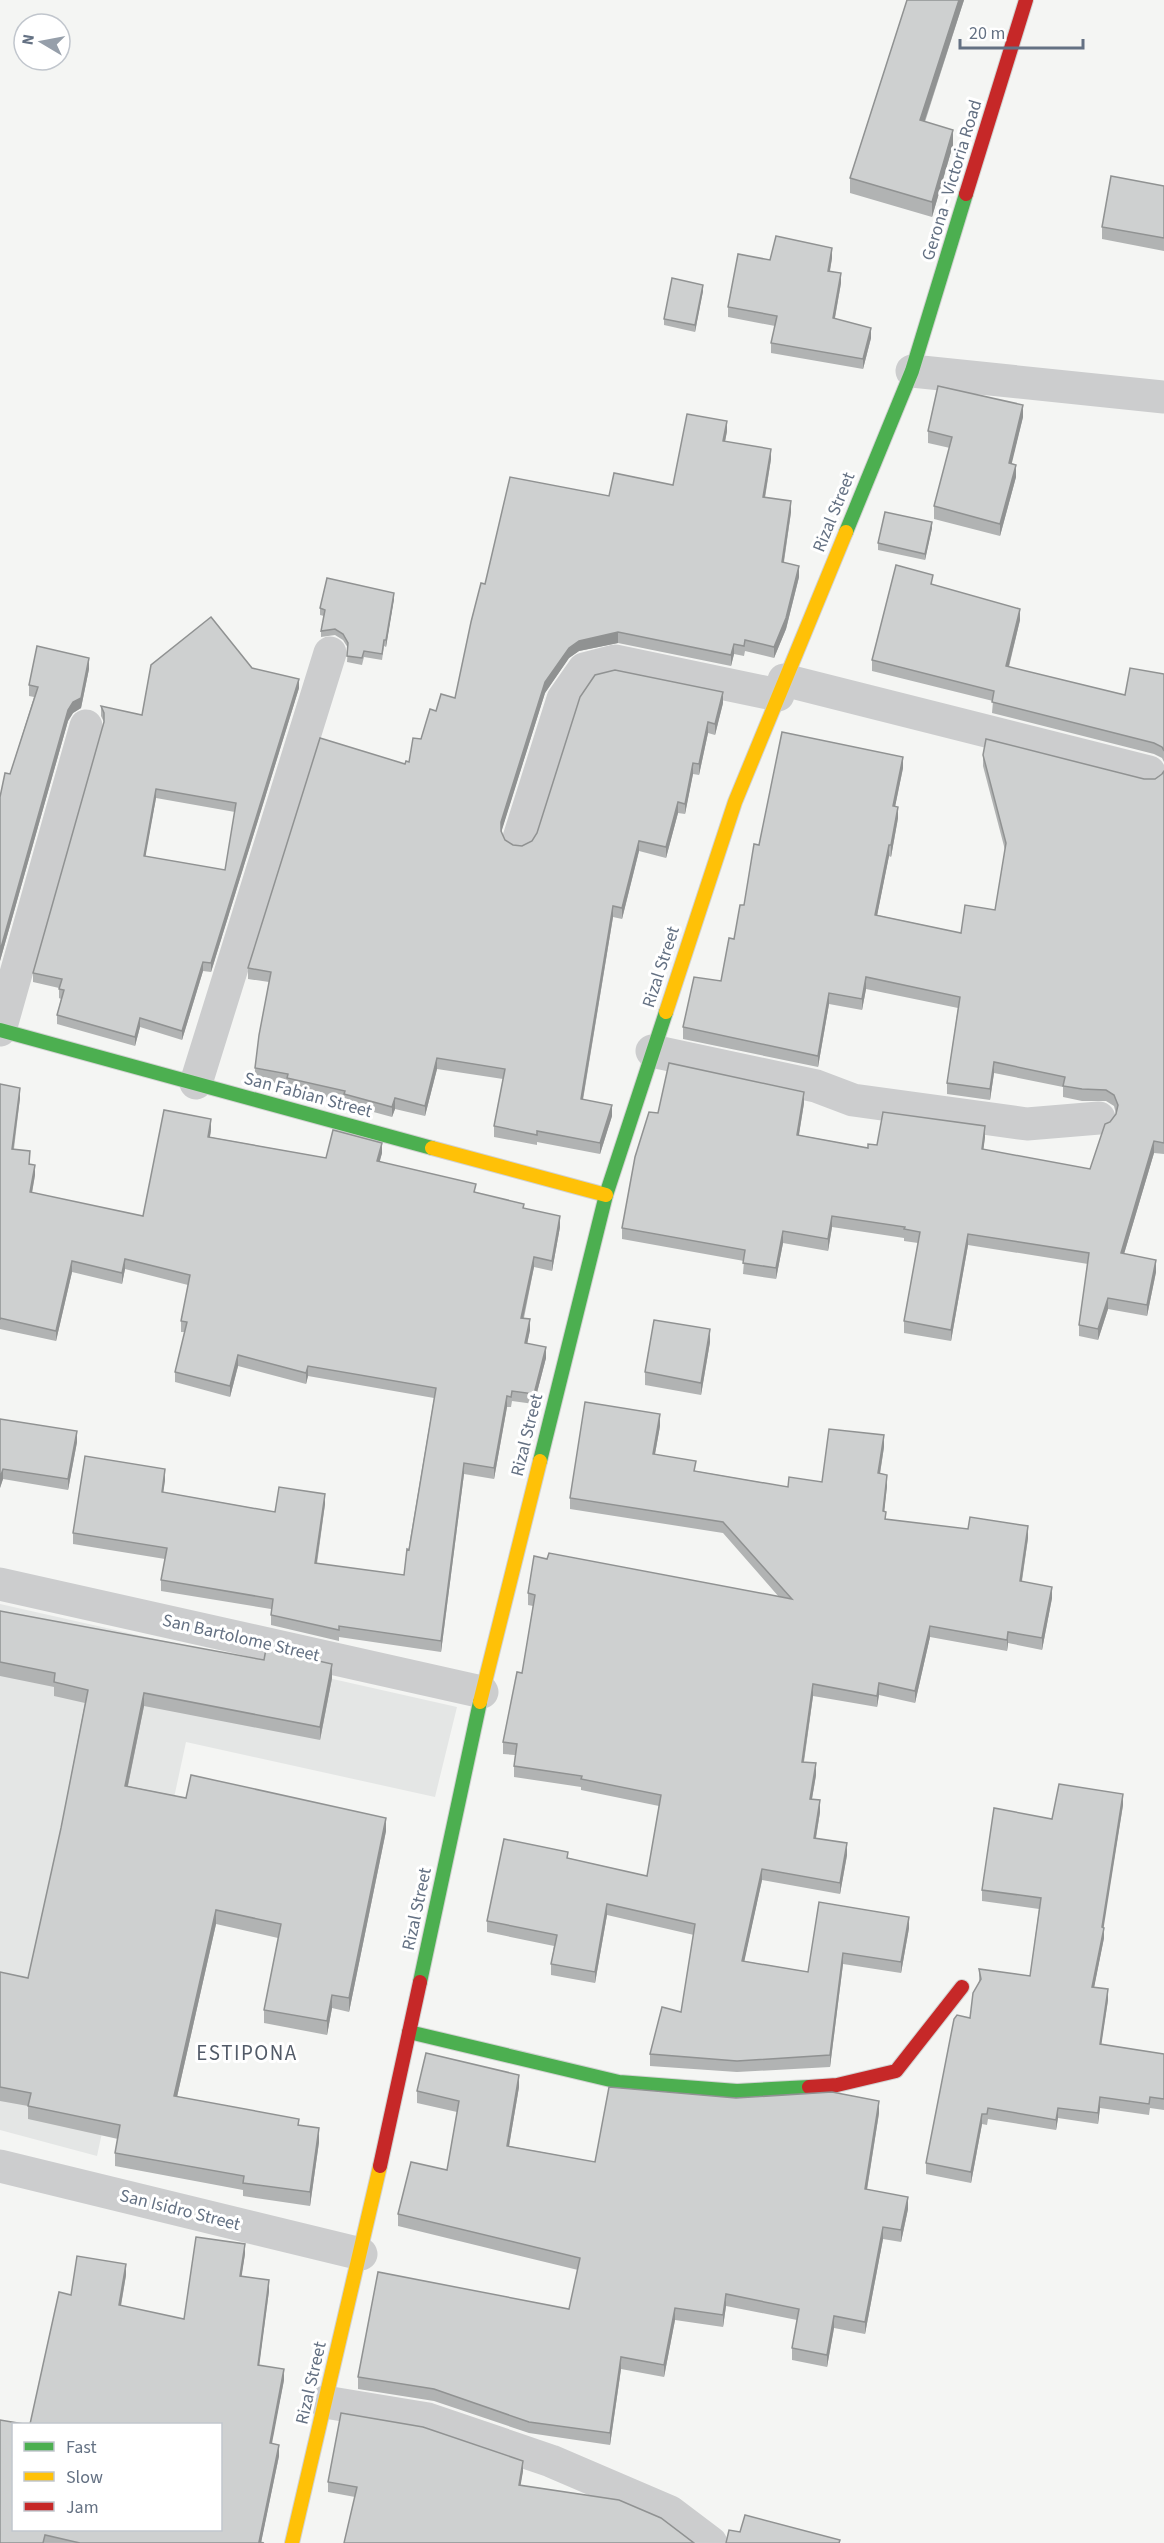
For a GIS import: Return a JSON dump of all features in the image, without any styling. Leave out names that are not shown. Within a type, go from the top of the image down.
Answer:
[{"type":"main road","name":"Gerona - Victoria Road","points":[[912,371],[1026,0]]},
{"type":"main road","name":"Rizal Street","points":[[292,2543],[360,2254],[482,1692],[606,1195],[735,802],[912,371]]},
{"type":"main road","name":"San Fabian Street","points":[[0,1030],[606,1195]]},
{"type":"main road","points":[[409,2032],[619,2082],[737,2091],[837,2085],[896,2071],[962,1987]]},
{"type":"street","points":[[912,371],[1164,397]]},
{"type":"street","points":[[196,1083],[330,653]]},
{"type":"street","points":[[519,838],[563,699],[584,669],[615,661],[782,688],[1149,772]]},
{"type":"street","points":[[0,1030],[86,726]]},
{"type":"street","points":[[652,1052],[816,1086],[853,1100],[1027,1124],[1099,1118]]},
{"type":"street","name":"San Bartolome Street","points":[[0,1584],[482,1692]]},
{"type":"street","name":"San Isidro Street","points":[[0,2166],[360,2254]]},
{"type":"street","points":[[325,2402],[428,2419],[551,2461],[670,2512],[711,2543]]},
{"type":"shaded area","points":[[0,1604],[457,1707],[435,1797],[186,1742],[97,2156],[0,2130]]},
{"type":"building","points":[[907,0],[959,0],[920,120],[953,130],[932,202],[850,178]]},
{"type":"building","points":[[1111,176],[1164,186],[1164,238],[1102,227]]},
{"type":"building","points":[[776,236],[832,248],[828,271],[841,273],[833,318],[871,328],[863,359],[771,343],[777,316],[728,307],[738,254],[770,260]]},
{"type":"building","points":[[672,278],[703,285],[695,325],[664,319]]},
{"type":"building","points":[[938,386],[1023,405],[1009,463],[1016,465],[1000,524],[934,506],[952,437],[928,431]]},
{"type":"building","points":[[687,414],[727,421],[723,441],[771,449],[763,497],[791,501],[782,562],[799,566],[786,618],[774,647],[745,640],[744,646],[734,644],[731,655],[618,632],[579,641],[569,648],[545,682],[501,822],[501,831],[505,840],[513,845],[522,846],[532,841],[537,833],[580,697],[595,675],[615,670],[723,692],[715,724],[708,722],[699,764],[693,763],[685,804],[678,802],[666,847],[639,841],[622,908],[613,906],[581,1099],[612,1105],[600,1143],[537,1131],[537,1135],[494,1126],[505,1069],[437,1058],[425,1106],[395,1098],[392,1107],[344,1094],[345,1091],[287,1078],[288,1074],[255,1068],[271,972],[248,968],[320,738],[405,764],[406,761],[409,762],[413,738],[421,739],[430,709],[436,711],[441,694],[455,698],[471,622],[481,583],[485,584],[510,477],[609,496],[614,473],[673,485]]},
{"type":"building","points":[[885,512],[932,522],[925,554],[878,543]]},
{"type":"building","points":[[896,565],[933,575],[931,584],[1020,609],[1006,666],[1125,695],[1130,668],[1164,674],[1164,751],[1162,747],[1154,743],[992,702],[994,691],[872,660]]},
{"type":"building","points":[[327,578],[394,593],[382,654],[364,651],[362,658],[347,656],[348,643],[343,634],[335,629],[321,631],[325,610],[320,608]]},
{"type":"building","points":[[211,617],[252,668],[299,679],[211,963],[203,962],[182,1031],[140,1018],[135,1037],[57,1015],[64,990],[59,989],[62,979],[33,973],[104,722],[101,706],[142,715],[151,665]],"holes":[[[156,789],[236,803],[225,870],[144,856]]]},
{"type":"building","points":[[37,646],[89,658],[81,698],[73,702],[68,710],[0,951],[0,797],[5,773],[10,774],[38,687],[29,685]]},
{"type":"building","points":[[782,732],[903,757],[893,806],[898,807],[875,915],[961,933],[965,905],[995,910],[1006,843],[983,755],[986,739],[1144,779],[1155,779],[1164,771],[1164,1143],[1154,1141],[1121,1253],[1156,1260],[1147,1305],[1108,1298],[1098,1329],[1079,1325],[1089,1253],[968,1234],[951,1330],[904,1321],[920,1232],[904,1229],[905,1227],[832,1216],[828,1239],[783,1231],[776,1268],[743,1263],[745,1250],[622,1228],[635,1157],[649,1112],[658,1113],[669,1063],[804,1092],[797,1135],[868,1148],[868,1144],[877,1145],[883,1112],[985,1126],[982,1149],[1090,1169],[1105,1124],[1110,1122],[1116,1114],[1118,1105],[1114,1095],[1106,1090],[1063,1086],[1065,1077],[994,1062],[990,1089],[947,1083],[960,997],[866,977],[862,999],[829,993],[818,1056],[683,1027],[694,977],[721,981],[729,938],[734,939],[740,905],[744,905],[754,844],[759,845]]},
{"type":"building","points":[[0,1084],[20,1088],[12,1149],[30,1151],[29,1164],[35,1165],[30,1192],[143,1216],[164,1110],[211,1119],[208,1137],[326,1158],[333,1130],[382,1143],[377,1161],[476,1184],[474,1192],[524,1204],[523,1208],[560,1216],[552,1261],[534,1257],[521,1318],[530,1319],[525,1343],[546,1347],[534,1394],[512,1391],[511,1397],[507,1396],[494,1468],[464,1463],[441,1641],[339,1626],[339,1630],[271,1615],[273,1599],[161,1580],[167,1548],[73,1533],[85,1456],[165,1469],[162,1492],[275,1512],[279,1487],[325,1494],[315,1563],[404,1575],[436,1388],[308,1366],[306,1373],[238,1355],[230,1386],[175,1372],[187,1322],[181,1321],[190,1275],[125,1259],[122,1273],[72,1261],[56,1331],[0,1318]]},
{"type":"building","points":[[654,1320],[710,1329],[701,1383],[645,1372]]},
{"type":"building","points":[[585,1402],[660,1414],[653,1454],[696,1461],[694,1471],[788,1487],[789,1477],[822,1482],[829,1429],[884,1435],[878,1473],[887,1475],[883,1511],[886,1512],[885,1519],[968,1529],[970,1517],[1028,1526],[1020,1581],[1052,1587],[1042,1638],[1008,1632],[1007,1640],[930,1626],[915,1691],[879,1683],[877,1696],[813,1684],[802,1762],[816,1763],[810,1799],[820,1800],[814,1838],[847,1843],[840,1883],[762,1869],[742,1961],[808,1972],[819,1902],[909,1917],[901,1962],[843,1953],[830,2055],[737,2061],[650,2054],[662,2007],[681,2012],[695,1924],[607,1904],[595,1972],[551,1964],[557,1935],[487,1921],[504,1839],[568,1852],[567,1858],[647,1876],[661,1795],[581,1779],[582,1776],[514,1766],[517,1744],[503,1742],[517,1672],[522,1673],[535,1595],[528,1593],[534,1556],[547,1559],[549,1553],[792,1599],[723,1522],[570,1498]]},
{"type":"building","points":[[0,1419],[77,1431],[68,1479],[3,1469],[0,1478]]},
{"type":"building","points":[[0,1611],[264,1660],[266,1649],[332,1664],[320,1727],[144,1693],[125,1786],[186,1798],[191,1775],[386,1818],[349,1998],[332,1995],[327,2021],[264,2010],[281,1924],[216,1910],[174,2096],[299,2119],[298,2125],[319,2128],[310,2192],[243,2183],[244,2176],[115,2153],[120,2125],[28,2106],[31,2093],[0,2087],[0,1972],[28,1978],[88,1690],[54,1682],[55,1673],[0,1662]]},
{"type":"building","points":[[1059,1784],[1123,1794],[1102,1927],[1104,1928],[1092,1987],[1108,1989],[1100,2044],[1164,2054],[1164,2099],[1150,2097],[1149,2104],[1100,2097],[1098,2113],[1058,2108],[1056,2120],[988,2108],[987,2114],[982,2114],[971,2172],[926,2163],[954,2019],[957,2015],[970,2018],[973,1993],[981,1979],[979,1969],[1030,1976],[1041,1898],[982,1890],[994,1808],[1052,1819]]},
{"type":"building","points":[[426,2053],[519,2075],[507,2146],[595,2162],[609,2087],[736,2098],[832,2092],[879,2101],[865,2189],[908,2197],[901,2230],[883,2227],[865,2322],[834,2316],[827,2355],[792,2348],[799,2309],[726,2294],[723,2315],[675,2308],[664,2365],[621,2357],[610,2433],[529,2422],[434,2389],[358,2377],[378,2272],[569,2309],[580,2258],[398,2214],[411,2162],[447,2170],[459,2101],[417,2091]]},
{"type":"building","points":[[196,2237],[245,2244],[240,2276],[269,2280],[258,2365],[284,2369],[270,2443],[279,2445],[259,2542],[264,2543],[80,2543],[45,2535],[43,2543],[0,2543],[0,2420],[18,2423],[12,2423],[12,2531],[222,2531],[222,2423],[30,2423],[59,2292],[71,2295],[77,2256],[126,2264],[119,2305],[184,2319]]},
{"type":"building","points":[[341,2413],[423,2427],[523,2461],[519,2485],[619,2500],[661,2518],[694,2543],[344,2543],[357,2487],[328,2482]]},
{"type":"building","points":[[745,2515],[840,2540],[839,2543],[726,2543],[729,2530],[740,2532]]},
{"type":"traffic: fast","points":[[846,532],[912,371],[966,194]]},
{"type":"traffic: fast","points":[[540,1461],[606,1195],[666,1012]]},
{"type":"traffic: fast","points":[[0,1030],[432,1148]]},
{"type":"traffic: fast","points":[[420,1982],[480,1702]]},
{"type":"traffic: fast","points":[[409,2032],[619,2082],[737,2091],[809,2087]]},
{"type":"traffic: slow","points":[[666,1012],[735,802],[846,532]]},
{"type":"traffic: slow","points":[[432,1148],[606,1195]]},
{"type":"traffic: slow","points":[[480,1702],[540,1461]]},
{"type":"traffic: slow","points":[[292,2543],[380,2166]]},
{"type":"traffic: jam","points":[[966,194],[1026,0]]},
{"type":"traffic: jam","points":[[380,2166],[420,1982]]},
{"type":"traffic: jam","points":[[809,2087],[837,2085],[896,2071],[962,1987]]},
{"type":"district","name":"ESTIPONA","points":[[247,2053]]}]
